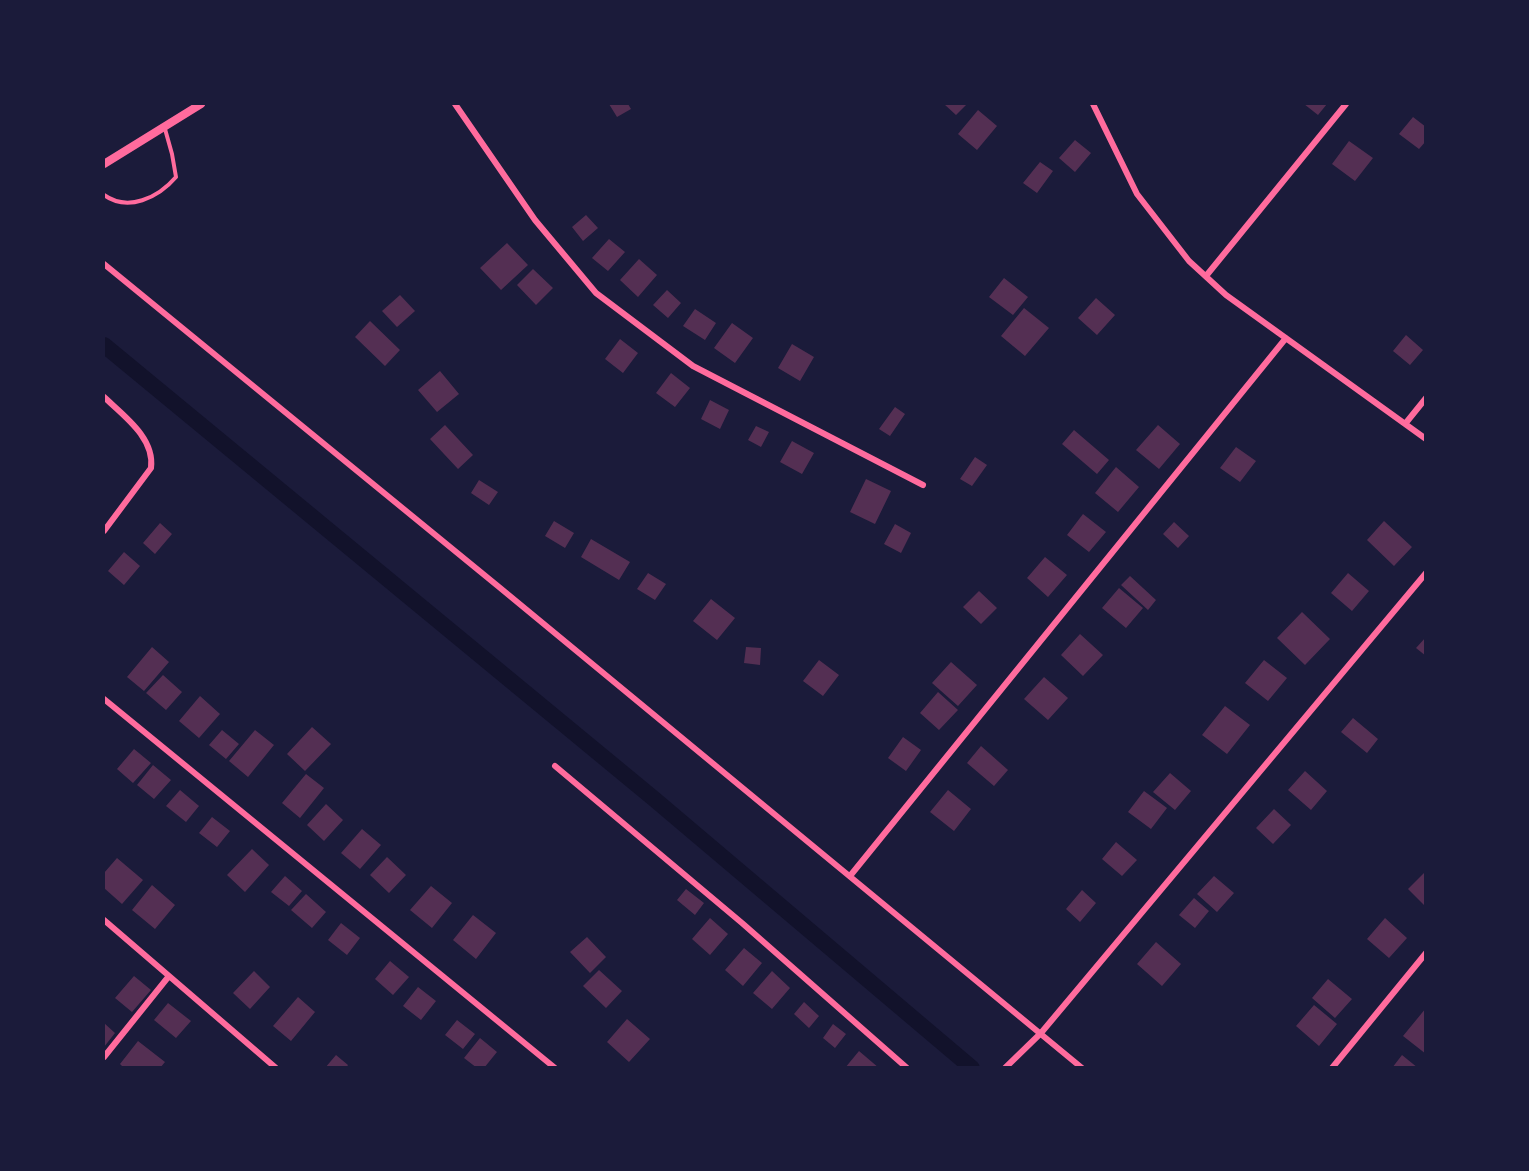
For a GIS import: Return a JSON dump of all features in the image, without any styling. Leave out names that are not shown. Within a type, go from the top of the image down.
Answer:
[{"type":"street","points":[[104,164],[201,104]]},
{"type":"street","points":[[455,104],[535,220],[596,293],[693,366],[923,485]]},
{"type":"street","points":[[1093,104],[1137,194],[1189,261],[1226,294],[1425,439]]},
{"type":"street","points":[[1206,276],[1346,104]]},
{"type":"street","points":[[104,264],[499,586],[1082,1068]]},
{"type":"street","points":[[850,876],[1286,338]]},
{"type":"street","points":[[104,397],[133,424],[148,445],[152,456],[151,468],[104,531]]},
{"type":"street","points":[[1405,424],[1425,398]]},
{"type":"street","points":[[1005,1068],[1041,1033],[1425,573]]},
{"type":"street","points":[[104,699],[555,1068]]},
{"type":"street","points":[[555,766],[733,916],[907,1068]]},
{"type":"street","points":[[104,920],[276,1068]]},
{"type":"street","points":[[1332,1068],[1425,953]]},
{"type":"street","points":[[104,1057],[169,976]]},
{"type":"lane","points":[[104,195],[114,203],[141,202],[168,186],[176,177],[164,125]]},
{"type":"building","points":[[609,104],[628,104],[631,109],[617,117]]},
{"type":"building","points":[[944,104],[967,104],[956,115]]},
{"type":"building","points":[[1304,104],[1327,104],[1318,115]]},
{"type":"building","points":[[978,110],[997,126],[977,150],[958,134]]},
{"type":"building","points":[[1413,117],[1426,127],[1426,141],[1419,149],[1399,134]]},
{"type":"building","points":[[1075,140],[1091,153],[1075,172],[1059,158]]},
{"type":"building","points":[[1349,141],[1373,158],[1355,181],[1332,164]]},
{"type":"building","points":[[1040,162],[1053,171],[1037,193],[1023,183]]},
{"type":"building","points":[[586,215],[598,228],[583,241],[572,227]]},
{"type":"building","points":[[609,239],[625,252],[608,271],[592,258]]},
{"type":"building","points":[[507,243],[528,265],[501,290],[480,268]]},
{"type":"building","points":[[639,259],[657,275],[638,297],[620,280]]},
{"type":"building","points":[[533,269],[553,288],[536,305],[517,285]]},
{"type":"building","points":[[1004,278],[1028,297],[1013,315],[989,297]]},
{"type":"building","points":[[667,290],[681,303],[668,318],[653,305]]},
{"type":"building","points":[[400,295],[415,311],[397,327],[382,311]]},
{"type":"building","points":[[1096,298],[1115,315],[1097,335],[1078,318]]},
{"type":"building","points":[[1024,308],[1049,328],[1025,356],[1001,336]]},
{"type":"building","points":[[695,309],[716,323],[705,340],[683,326]]},
{"type":"building","points":[[370,321],[400,350],[385,366],[355,337]]},
{"type":"building","points":[[732,323],[753,338],[735,363],[714,348]]},
{"type":"building","points":[[1406,335],[1423,350],[1410,365],[1393,351]]},
{"type":"building","points":[[620,339],[638,353],[623,373],[605,359]]},
{"type":"building","points":[[792,344],[814,357],[800,381],[778,368]]},
{"type":"building","points":[[440,371],[459,394],[437,412],[418,390]]},
{"type":"building","points":[[671,373],[690,388],[675,407],[656,393]]},
{"type":"building","points":[[710,400],[729,410],[720,429],[701,419]]},
{"type":"building","points":[[895,407],[905,414],[890,436],[879,429]]},
{"type":"building","points":[[445,425],[473,455],[458,469],[430,439]]},
{"type":"building","points":[[1158,425],[1180,444],[1159,469],[1136,450]]},
{"type":"building","points":[[756,426],[769,432],[761,447],[748,440]]},
{"type":"building","points":[[1074,430],[1109,460],[1097,474],[1062,444]]},
{"type":"building","points":[[792,441],[814,453],[802,474],[780,462]]},
{"type":"building","points":[[1236,447],[1256,461],[1240,482],[1220,468]]},
{"type":"building","points":[[975,457],[987,465],[972,486],[960,479]]},
{"type":"building","points":[[1116,467],[1139,487],[1118,512],[1095,493]]},
{"type":"building","points":[[866,479],[891,491],[875,524],[850,512]]},
{"type":"building","points":[[479,480],[498,492],[489,505],[471,493]]},
{"type":"building","points":[[1083,514],[1106,532],[1089,552],[1067,535]]},
{"type":"building","points":[[554,521],[574,533],[565,548],[545,536]]},
{"type":"building","points":[[1384,521],[1412,547],[1394,566],[1367,540]]},
{"type":"building","points":[[1174,522],[1189,536],[1178,548],[1163,534]]},
{"type":"building","points":[[160,523],[172,534],[155,554],[143,543]]},
{"type":"building","points":[[895,524],[911,533],[901,553],[884,544]]},
{"type":"building","points":[[591,539],[630,562],[619,580],[581,557]]},
{"type":"building","points":[[124,552],[140,566],[124,585],[108,571]]},
{"type":"building","points":[[1045,557],[1067,575],[1048,597],[1027,578]]},
{"type":"building","points":[[648,573],[666,584],[655,600],[637,589]]},
{"type":"building","points":[[1348,573],[1369,591],[1352,611],[1331,593]]},
{"type":"building","points":[[1130,576],[1156,600],[1148,610],[1121,585]]},
{"type":"building","points":[[1119,588],[1143,608],[1126,628],[1102,608]]},
{"type":"building","points":[[979,591],[997,608],[981,624],[963,607]]},
{"type":"building","points":[[711,599],[735,618],[717,640],[693,621]]},
{"type":"building","points":[[1302,612],[1330,639],[1305,665],[1277,638]]},
{"type":"building","points":[[1080,634],[1103,655],[1083,676],[1061,655]]},
{"type":"building","points":[[1426,637],[1426,656],[1416,648]]},
{"type":"building","points":[[152,647],[169,662],[144,691],[127,677]]},
{"type":"building","points":[[746,647],[761,648],[760,665],[744,663]]},
{"type":"building","points":[[819,660],[839,675],[823,696],[803,681]]},
{"type":"building","points":[[1264,660],[1287,678],[1268,701],[1245,683]]},
{"type":"building","points":[[951,662],[977,685],[958,706],[932,683]]},
{"type":"building","points":[[163,675],[182,692],[166,710],[146,693]]},
{"type":"building","points":[[1044,677],[1068,698],[1048,720],[1024,699]]},
{"type":"building","points":[[938,692],[958,710],[939,730],[920,713]]},
{"type":"building","points":[[200,696],[220,714],[199,738],[179,721]]},
{"type":"building","points":[[1225,706],[1250,725],[1227,754],[1202,735]]},
{"type":"building","points":[[1353,718],[1378,739],[1367,753],[1341,732]]},
{"type":"building","points":[[312,727],[331,744],[305,771],[287,754]]},
{"type":"building","points":[[222,730],[239,744],[226,759],[209,745]]},
{"type":"building","points":[[255,730],[274,745],[248,777],[229,761]]},
{"type":"building","points":[[903,737],[921,750],[906,771],[888,758]]},
{"type":"building","points":[[981,746],[1008,770],[994,786],[967,763]]},
{"type":"building","points":[[134,749],[151,763],[133,783],[117,769]]},
{"type":"building","points":[[153,765],[171,780],[154,799],[137,785]]},
{"type":"building","points":[[1305,771],[1327,791],[1311,810],[1288,790]]},
{"type":"building","points":[[1170,773],[1191,791],[1175,810],[1153,792]]},
{"type":"building","points":[[306,774],[324,788],[300,818],[282,803]]},
{"type":"building","points":[[180,790],[199,806],[186,822],[166,806]]},
{"type":"building","points":[[948,790],[971,809],[954,831],[930,812]]},
{"type":"building","points":[[1144,791],[1167,808],[1151,829],[1128,812]]},
{"type":"building","points":[[326,804],[343,820],[324,841],[307,825]]},
{"type":"building","points":[[1274,809],[1291,825],[1273,844],[1256,828]]},
{"type":"building","points":[[212,817],[230,831],[217,847],[199,833]]},
{"type":"building","points":[[362,829],[381,845],[360,869],[341,853]]},
{"type":"building","points":[[1116,842],[1137,860],[1122,876],[1102,859]]},
{"type":"building","points":[[252,849],[269,865],[245,892],[227,875]]},
{"type":"building","points":[[387,857],[406,875],[389,893],[370,875]]},
{"type":"building","points":[[117,858],[143,880],[122,904],[104,888],[104,873]]},
{"type":"building","points":[[1424,873],[1426,875],[1426,907],[1408,889]]},
{"type":"building","points":[[285,876],[302,891],[289,906],[271,892]]},
{"type":"building","points":[[1214,876],[1234,893],[1217,912],[1197,894]]},
{"type":"building","points":[[152,885],[175,905],[155,929],[132,910]]},
{"type":"building","points":[[431,886],[452,903],[432,928],[410,910]]},
{"type":"building","points":[[686,889],[704,903],[695,915],[677,900]]},
{"type":"building","points":[[1082,890],[1096,903],[1080,922],[1066,909]]},
{"type":"building","points":[[306,894],[326,912],[312,928],[291,910]]},
{"type":"building","points":[[1194,898],[1209,911],[1195,928],[1179,915]]},
{"type":"building","points":[[473,915],[496,933],[476,959],[453,940]]},
{"type":"building","points":[[710,918],[728,934],[710,955],[692,939]]},
{"type":"building","points":[[1385,918],[1407,938],[1389,958],[1367,939]]},
{"type":"building","points":[[341,923],[360,938],[347,955],[328,940]]},
{"type":"building","points":[[587,937],[606,957],[590,973],[570,952]]},
{"type":"building","points":[[1156,942],[1181,964],[1162,986],[1137,964]]},
{"type":"building","points":[[744,948],[762,963],[743,986],[725,970]]},
{"type":"building","points":[[390,961],[409,977],[393,995],[375,979]]},
{"type":"building","points":[[599,970],[622,991],[606,1008],[583,986]]},
{"type":"building","points":[[254,971],[270,987],[250,1009],[233,993]]},
{"type":"building","points":[[772,971],[790,988],[772,1009],[753,993]]},
{"type":"building","points":[[134,976],[151,990],[132,1012],[115,998]]},
{"type":"building","points":[[1328,979],[1352,999],[1335,1018],[1312,998]]},
{"type":"building","points":[[418,987],[436,1001],[421,1020],[403,1006]]},
{"type":"building","points":[[298,997],[315,1012],[291,1041],[273,1026]]},
{"type":"building","points":[[804,1002],[819,1016],[809,1028],[794,1014]]},
{"type":"building","points":[[168,1003],[191,1021],[176,1038],[154,1020]]},
{"type":"building","points":[[1314,1005],[1337,1024],[1319,1046],[1296,1026]]},
{"type":"building","points":[[1426,1008],[1426,1054],[1403,1036]]},
{"type":"building","points":[[627,1019],[650,1039],[629,1062],[607,1042]]},
{"type":"building","points":[[457,1020],[475,1034],[463,1049],[445,1035]]},
{"type":"building","points":[[104,1023],[115,1033],[104,1047]]},
{"type":"building","points":[[833,1024],[846,1034],[835,1048],[823,1038]]},
{"type":"building","points":[[480,1038],[497,1052],[484,1068],[477,1068],[464,1058]]},
{"type":"building","points":[[138,1041],[165,1062],[160,1068],[124,1068],[120,1064]]},
{"type":"building","points":[[859,1051],[879,1068],[845,1068]]},
{"type":"building","points":[[336,1055],[348,1065],[346,1068],[325,1068]]},
{"type":"building","points":[[1402,1055],[1418,1068],[1392,1068]]},
{"type":"waterway","points":[[104,345],[653,798],[972,1068]]}]
